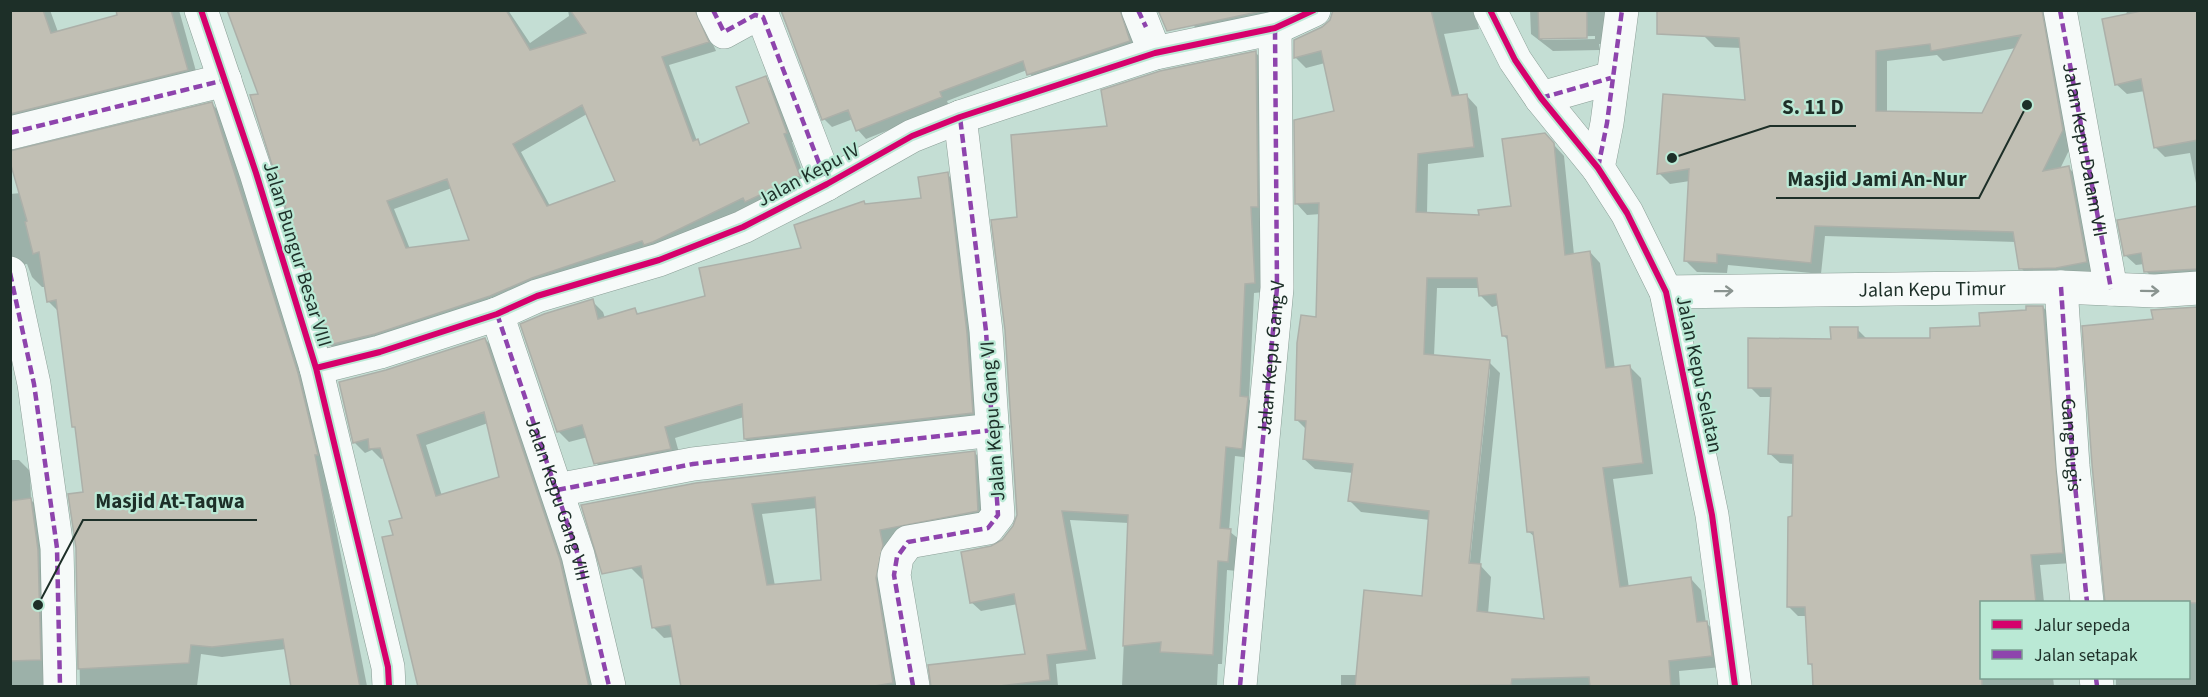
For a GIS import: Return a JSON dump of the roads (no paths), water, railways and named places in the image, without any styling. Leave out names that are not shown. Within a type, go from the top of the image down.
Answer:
[{"type":"street","name":"Jalan Bungur Besar VIII","points":[[201,10],[316,368],[388,667],[389,687]]},
{"type":"street","points":[[1138,10],[1155,53]]},
{"type":"street","name":"Jalan Kepu IV","points":[[316,368],[380,352],[497,314],[537,296],[659,260],[743,227],[827,184],[912,136],[960,117],[1155,53],[1275,28],[1314,10]]},
{"type":"street","name":"Jalan Kepu Selatan","points":[[1490,10],[1515,60],[1541,98],[1598,168],[1627,213],[1666,292],[1712,515],[1735,687]]},
{"type":"street","points":[[1598,168],[1607,123],[1611,78],[1622,10]]},
{"type":"street","name":"Jalan Kepu Dalam VII","points":[[2060,10],[2111,289]]},
{"type":"street","points":[[719,21],[755,15],[763,17],[827,184]]},
{"type":"street","name":"Jalan Kepu Gang V","points":[[1240,687],[1277,288],[1275,28]]},
{"type":"street","points":[[1541,98],[1611,78]]},
{"type":"street","points":[[10,133],[225,80]]},
{"type":"street","name":"Jalan Kepu Gang VI","points":[[913,687],[894,576],[897,557],[908,542],[988,528],[998,515],[986,332],[960,117]]},
{"type":"street","points":[[10,273],[34,384],[57,548],[60,687]]},
{"type":"street","name":"Jalan Kepu Timur","points":[[1666,292],[2061,286],[2155,291],[2198,288]]},
{"type":"street","name":"Gang Bugis","points":[[2061,286],[2073,466],[2087,601]]},
{"type":"street","name":"Jalan Kepu Gang VIII","points":[[497,314],[578,555],[609,687]]},
{"type":"street","points":[[557,490],[693,464],[993,430]]},
{"type":"place","name":"Masjid Jami An-Nur","points":[[2027,105]]},
{"type":"place","name":"S. 11 D","points":[[1672,158]]},
{"type":"place","name":"Masjid At-Taqwa","points":[[38,605]]}]
